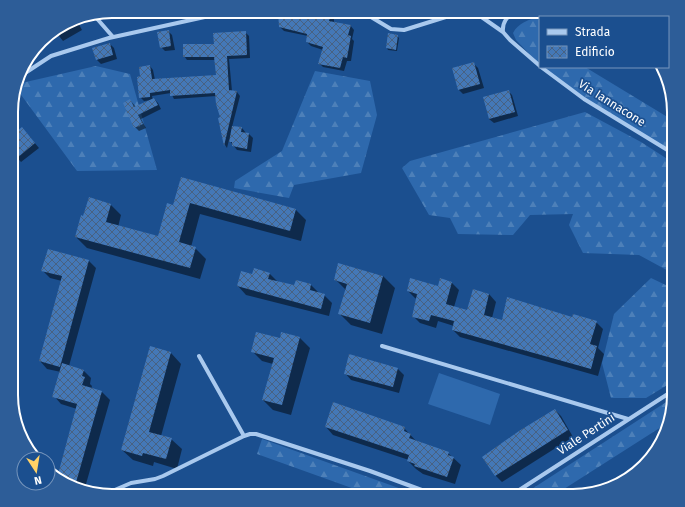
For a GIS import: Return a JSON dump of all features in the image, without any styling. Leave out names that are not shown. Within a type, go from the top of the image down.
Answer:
[{"type":"street","points":[[28,70],[51,56],[113,37],[200,18]]},
{"type":"street","points":[[373,18],[391,28],[404,30],[443,18]]},
{"type":"street","name":"Via Iannacone","points":[[482,18],[503,32],[510,40],[539,64]]},
{"type":"street","points":[[503,32],[503,27],[507,18]]},
{"type":"street","points":[[98,19],[113,37]]},
{"type":"street","name":"Via Iannacone","points":[[544,68],[584,99],[667,150]]},
{"type":"street","points":[[382,346],[628,419]]},
{"type":"street","points":[[199,356],[244,436]]},
{"type":"street","name":"Viale Pertini","points":[[521,489],[667,394]]},
{"type":"street","points":[[117,489],[131,483],[151,480],[163,476],[250,434],[256,434],[370,471],[419,489]]},
{"type":"green space","points":[[539,18],[539,64],[516,40],[513,33],[521,24],[528,20]]},
{"type":"green space","points":[[96,66],[130,74],[157,170],[77,171],[20,94],[23,83]]},
{"type":"green space","points":[[543,68],[587,68],[667,117],[667,149],[591,103]]},
{"type":"green space","points":[[315,71],[370,81],[377,115],[361,173],[294,185],[289,198],[234,188],[235,181],[282,151]]},
{"type":"green space","points":[[585,112],[641,142],[667,159],[667,270],[639,255],[583,253],[569,225],[573,214],[530,215],[513,235],[458,234],[450,218],[429,215],[402,168],[410,161]]},
{"type":"green space","points":[[651,278],[667,286],[667,385],[646,398],[611,398],[602,363],[614,314]]},
{"type":"green space","points":[[439,373],[500,394],[490,425],[428,404]]},
{"type":"green space","points":[[667,402],[661,427],[564,489],[532,489]]},
{"type":"green space","points":[[262,439],[401,489],[354,489],[257,454]]},
{"type":"building","points":[[278,18],[330,18],[329,21],[351,25],[348,35],[351,36],[347,58],[343,57],[340,68],[318,64],[323,47],[306,42],[307,34],[279,27]]},
{"type":"building","points":[[169,30],[171,46],[160,48],[157,32]]},
{"type":"building","points":[[246,31],[247,55],[227,56],[229,90],[237,91],[224,146],[218,118],[220,117],[216,104],[215,93],[170,96],[170,90],[150,93],[150,97],[139,98],[137,77],[140,76],[139,67],[150,65],[152,79],[216,75],[214,57],[183,57],[183,44],[214,44],[213,33]]},
{"type":"building","points":[[388,33],[398,35],[396,50],[386,48]]},
{"type":"building","points":[[110,43],[113,55],[96,60],[92,48]]},
{"type":"building","points":[[474,62],[480,84],[458,90],[452,68]]},
{"type":"building","points":[[509,90],[515,112],[489,119],[483,97]]},
{"type":"building","points":[[154,98],[158,105],[138,115],[143,124],[134,128],[123,103],[130,99],[134,107]]},
{"type":"building","points":[[232,126],[242,127],[241,132],[249,133],[247,149],[232,146],[232,142],[229,142]]},
{"type":"building","points":[[22,127],[35,143],[18,157],[18,130]]},
{"type":"building","points":[[181,177],[296,209],[290,231],[190,203],[179,242],[196,247],[190,268],[75,237],[81,215],[83,216],[89,197],[111,204],[106,222],[158,236],[167,203],[173,205]]},
{"type":"building","points":[[48,249],[89,260],[60,367],[39,361],[62,276],[41,271]]},
{"type":"building","points":[[338,263],[383,276],[370,323],[338,314],[347,284],[334,280]]},
{"type":"building","points":[[254,268],[270,273],[268,279],[294,285],[296,280],[311,284],[310,290],[325,294],[321,309],[237,286],[241,271],[252,274]]},
{"type":"building","points":[[410,278],[438,286],[440,278],[452,282],[446,304],[467,310],[473,289],[489,294],[484,315],[502,320],[507,297],[572,317],[573,314],[597,321],[590,344],[597,346],[591,369],[452,330],[454,321],[431,315],[429,321],[412,317],[417,294],[407,291]]},
{"type":"building","points":[[256,332],[280,338],[281,332],[300,337],[282,405],[262,400],[274,358],[251,352]]},
{"type":"building","points":[[150,346],[171,352],[149,432],[172,438],[166,459],[143,453],[142,456],[121,450]]},
{"type":"building","points":[[349,354],[398,368],[393,387],[344,374]]},
{"type":"building","points":[[62,363],[84,370],[82,376],[85,377],[82,385],[102,391],[76,481],[59,472],[77,404],[52,397]]},
{"type":"building","points":[[333,402],[405,427],[404,431],[411,434],[409,438],[449,452],[448,455],[454,457],[447,477],[414,466],[415,464],[407,461],[409,455],[325,427]]},
{"type":"building","points":[[555,409],[568,430],[495,476],[482,457],[519,431]]}]
